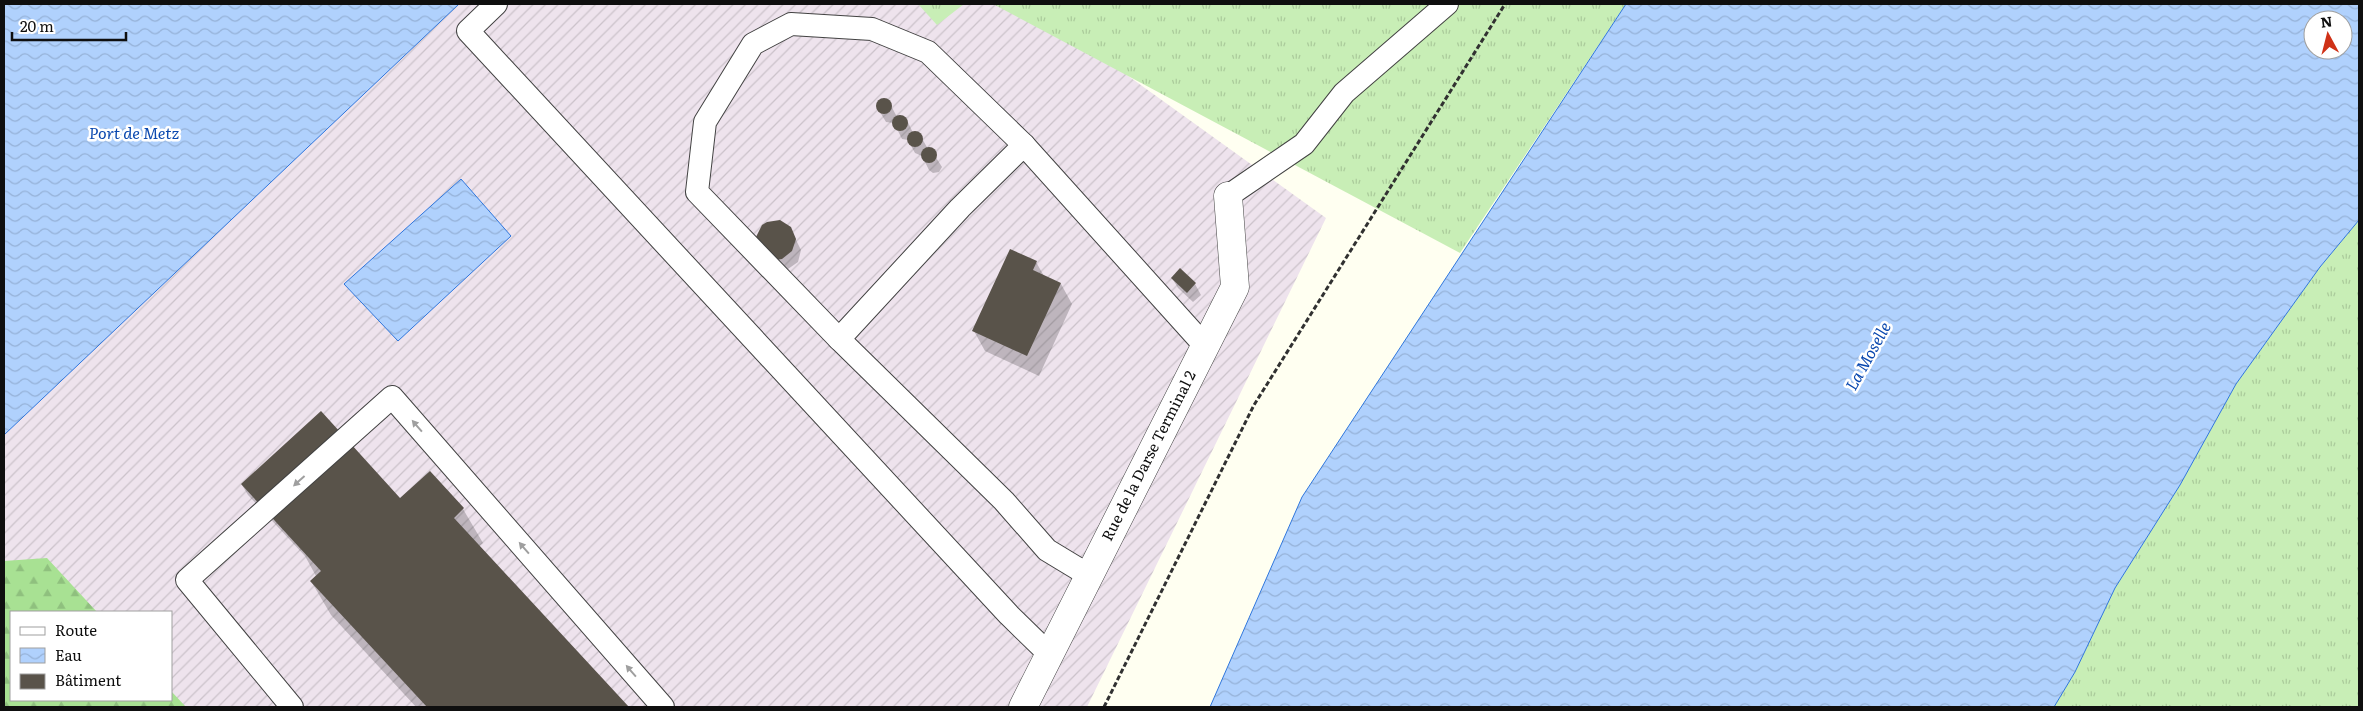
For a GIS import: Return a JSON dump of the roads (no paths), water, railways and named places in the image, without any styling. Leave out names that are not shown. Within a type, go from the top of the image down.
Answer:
[{"type":"street","name":"Rue de la Darse Terminal 2","points":[[1023,707],[1235,287],[1228,196]]},
{"type":"lane","points":[[496,4],[468,31],[1009,615],[1050,655]]},
{"type":"lane","points":[[1228,196],[1304,144],[1344,92],[1447,4]]},
{"type":"lane","points":[[1090,576],[1047,550],[1004,501],[839,339],[698,192],[705,122],[753,44],[791,24],[872,29],[928,52],[1024,145],[1205,346]]},
{"type":"lane","points":[[839,339],[960,208],[1024,145]]},
{"type":"lane","points":[[292,707],[187,580],[392,398],[663,707]]},
{"type":"water","name":"Port de Metz","points":[[4,4],[459,4],[4,435]]},
{"type":"water","name":"La Moselle","points":[[1626,4],[2359,4],[2359,220],[2320,267],[2236,384],[2180,485],[2115,588],[2075,672],[2054,707],[1210,707],[1302,497]]},
{"type":"water","points":[[461,179],[511,236],[398,341],[344,284]]}]
